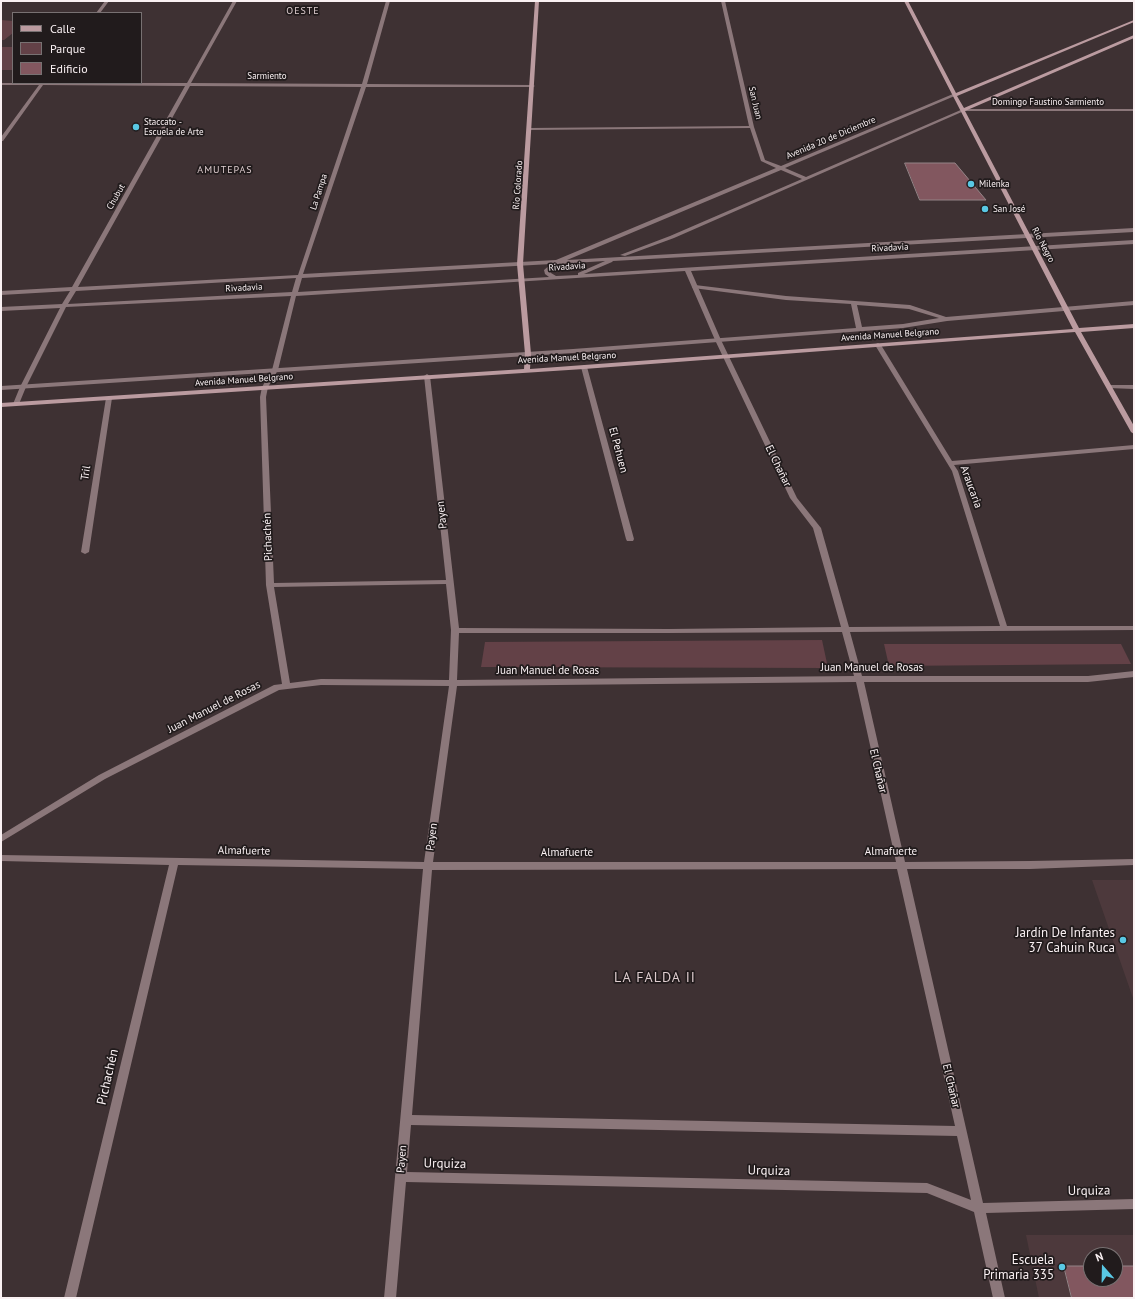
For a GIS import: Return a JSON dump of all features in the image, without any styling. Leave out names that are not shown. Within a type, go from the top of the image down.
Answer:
[{"type":"street","points":[[99,12],[107,1]]},
{"type":"street","name":"Chubut","points":[[16,404],[23,386],[64,306],[235,1]]},
{"type":"street","name":"La Pampa","points":[[265,387],[275,370],[294,294],[364,85],[388,1]]},
{"type":"street","name":"Río Colorado","points":[[527,370],[528,354],[520,264],[537,1]]},
{"type":"street","name":"San Juan","points":[[723,1],[752,127],[763,161],[779,169],[807,179]]},
{"type":"street","name":"Río Negro","points":[[906,1],[1077,330],[1110,386],[1134,432]]},
{"type":"street","name":"Avenida 20 de Diciembre","points":[[557,262],[1134,21]]},
{"type":"street","points":[[575,276],[615,258],[672,237],[1134,36]]},
{"type":"street","name":"Sarmiento","points":[[1,84],[12,84]]},
{"type":"street","points":[[1,140],[42,84]]},
{"type":"street","name":"Sarmiento","points":[[142,84],[532,86]]},
{"type":"street","name":"Domingo Faustino Sarmiento","points":[[963,110],[1134,110]]},
{"type":"street","points":[[529,129],[752,127]]},
{"type":"street","name":"Rivadavia","points":[[1,293],[1134,230]]},
{"type":"street","name":"Rivadavia","points":[[1,310],[294,294],[1134,242]]},
{"type":"street","points":[[554,277],[548,274],[547,270],[557,262]]},
{"type":"street","name":"El Chañar","points":[[687,269],[718,340],[794,498],[817,528],[859,679],[999,1298]]},
{"type":"street","points":[[695,287],[786,298],[910,308],[947,319]]},
{"type":"street","points":[[854,303],[859,329]]},
{"type":"street","points":[[1,388],[528,354],[718,340],[903,326],[947,319],[1134,303]]},
{"type":"street","name":"Avenida Manuel Belgrano","points":[[1,404],[584,367],[1134,326]]},
{"type":"street","name":"Araucaria","points":[[878,345],[955,471],[1004,628]]},
{"type":"street","name":"El Pehuen","points":[[584,367],[630,539]]},
{"type":"street","name":"Payen","points":[[390,1298],[428,866],[453,683],[455,630],[427,376]]},
{"type":"street","points":[[1110,386],[1134,387]]},
{"type":"street","name":"Pichachén","points":[[265,387],[264,405],[270,585],[286,685]]},
{"type":"street","name":"Tril","points":[[85,552],[110,398]]},
{"type":"street","points":[[949,463],[1134,447]]},
{"type":"street","points":[[270,585],[450,582]]},
{"type":"street","points":[[455,630],[676,631],[1134,628]]},
{"type":"street","name":"Juan Manuel de Rosas","points":[[1,839],[102,777],[277,687],[286,685],[321,682],[453,683],[859,679],[1088,680],[1134,674]]},
{"type":"street","name":"Almafuerte","points":[[1,858],[428,866],[900,864],[1030,865],[1134,862]]},
{"type":"street","name":"Pichachén","points":[[70,1298],[174,862]]},
{"type":"street","points":[[405,1120],[961,1131]]},
{"type":"street","name":"Urquiza","points":[[400,1177],[927,1188],[978,1208],[1134,1204]]},
{"type":"shaded area","name":"Jardín De Infantes 37 Cahuin Ruca","points":[[1092,880],[1134,880],[1134,1001]]},
{"type":"shaded area","name":"Escuela Primaria 335","points":[[1026,1235],[1134,1235],[1134,1298],[1039,1298]]},
{"type":"green space","points":[[1,20],[12,21],[12,34],[4,40],[1,40]]},
{"type":"green space","points":[[1,47],[12,47],[12,70],[1,70]]},
{"type":"green space","points":[[822,640],[828,668],[481,667],[485,642]]},
{"type":"green space","points":[[884,644],[1121,644],[1131,664],[889,666]]},
{"type":"building","points":[[905,163],[955,163],[986,200],[920,200]]},
{"type":"building","points":[[1064,1266],[1083,1266],[1083,1287],[1123,1287],[1123,1266],[1134,1266],[1134,1298],[1072,1298]]},
{"type":"place","name":"Staccato - Escuela de Arte","points":[[136,127]]},
{"type":"place","name":"Milenka","points":[[971,184]]},
{"type":"place","name":"San José","points":[[985,209]]},
{"type":"place","name":"Jardín De Infantes 37 Cahuin Ruca","points":[[1123,940]]},
{"type":"place","name":"Escuela Primaria 335","points":[[1062,1267]]},
{"type":"district","name":"OESTE","points":[[303,11]]},
{"type":"district","name":"AMUTEPAS","points":[[225,170]]},
{"type":"district","name":"LA FALDA II","points":[[655,978]]}]
